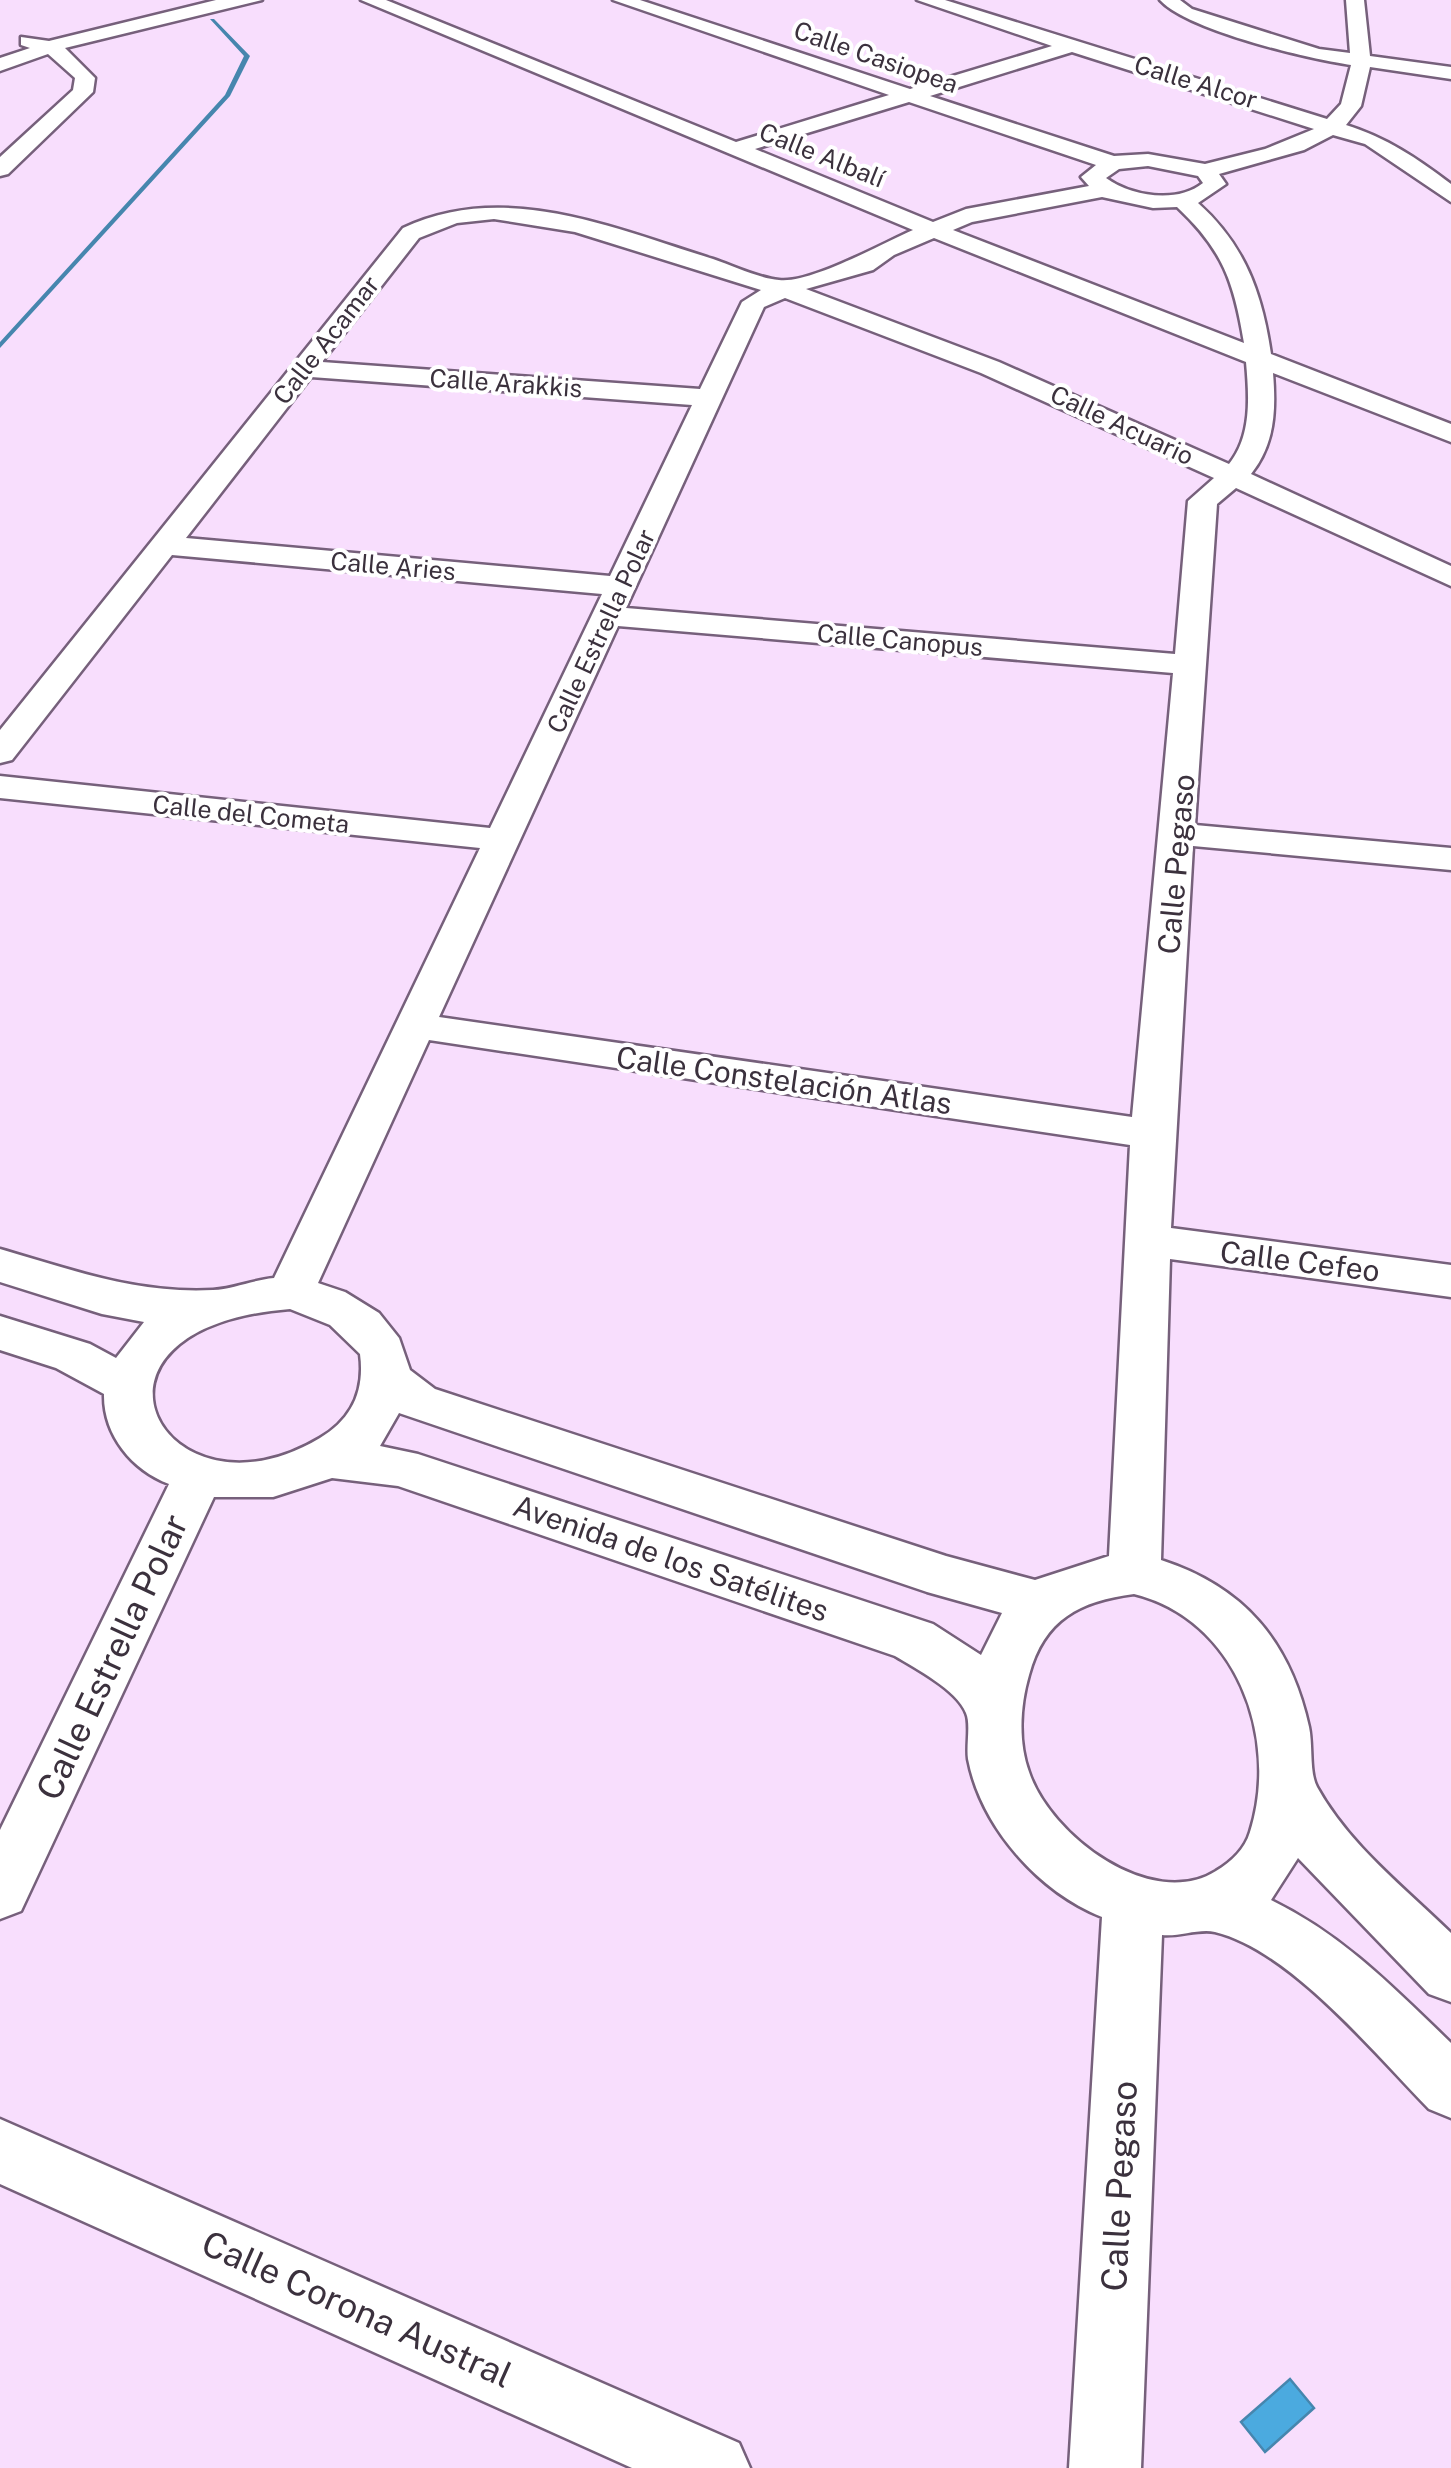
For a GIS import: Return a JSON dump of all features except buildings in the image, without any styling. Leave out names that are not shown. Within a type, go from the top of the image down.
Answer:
[{"type":"street","points":[[0,65],[48,46],[161,14],[254,0]]},
{"type":"street","name":"Calle Albalí","points":[[370,0],[931,229],[1255,354]]},
{"type":"street","name":"Calle Casiopea","points":[[625,0],[1113,163],[1148,160],[1205,171]]},
{"type":"street","name":"Calle Alcor","points":[[926,0],[1372,140],[1406,160],[1451,195]]},
{"type":"street","points":[[1169,0],[1176,9],[1318,54],[1451,73]]},
{"type":"street","points":[[1182,200],[1209,192],[1215,184],[1205,171],[1284,148],[1333,126],[1347,114],[1360,84],[1355,0]]},
{"type":"street","points":[[0,170],[82,92],[86,78],[78,66],[48,46],[8,38]]},
{"type":"street","points":[[734,148],[1074,45]]},
{"type":"street","points":[[1102,190],[1092,176],[1113,163]]},
{"type":"street","name":"Calle Estrella Polar","points":[[290,1293],[754,302],[866,264],[931,229],[1026,202],[1102,190],[1138,199],[1182,200]]},
{"type":"street","name":"Calle Pegaso","points":[[1134,1573],[1152,1134],[1203,502],[1232,477],[1255,444],[1260,402],[1252,305],[1232,255],[1182,200]]},
{"type":"street","name":"Calle Acamar","points":[[0,753],[411,233],[483,213],[542,220],[787,288]]},
{"type":"street","name":"Calle Acuario","points":[[787,288],[977,359],[1451,577]]},
{"type":"street","points":[[1255,354],[1451,434]]},
{"type":"street","name":"Calle Arakkis","points":[[304,368],[709,398]]},
{"type":"street","name":"Calle Aries","points":[[164,545],[614,601]]},
{"type":"street","name":"Calle Canopus","points":[[614,601],[1192,665]]},
{"type":"street","name":"Calle del Cometa","points":[[0,787],[503,840]]},
{"type":"street","points":[[1178,834],[1451,859]]},
{"type":"street","name":"Calle Constelación Atlas","points":[[416,1026],[1152,1134]]},
{"type":"street","name":"Calle Cefeo","points":[[1148,1241],[1451,1280]]},
{"type":"street","points":[[0,1265],[113,1304],[160,1310],[210,1305],[252,1294],[290,1293],[320,1298],[354,1314],[381,1345],[388,1379],[363,1432],[326,1458],[255,1481],[198,1477],[152,1454],[128,1419],[128,1385],[148,1348],[177,1322],[210,1305]]},
{"type":"street","points":[[0,1333],[73,1356],[128,1385]]},
{"type":"street","points":[[388,1379],[418,1402],[963,1582],[1042,1602]]},
{"type":"street","name":"Avenida de los Satélites","points":[[326,1458],[400,1466],[914,1640],[954,1663],[994,1705]]},
{"type":"street","name":"Calle Estrella Polar","points":[[0,1892],[198,1477]]},
{"type":"street","points":[[1134,1573],[1159,1578],[1206,1602],[1247,1641],[1273,1693],[1285,1748],[1284,1814],[1270,1865],[1237,1894],[1216,1904],[1185,1910],[1133,1904],[1086,1882],[1030,1826],[1002,1778],[994,1705],[1010,1644],[1042,1602],[1085,1579],[1134,1573]]},
{"type":"street","points":[[1284,1782],[1322,1845],[1451,1974]]},
{"type":"street","name":"Calle Pegaso","points":[[1106,2468],[1133,1904]]},
{"type":"street","points":[[1216,1904],[1288,1938],[1338,1974],[1451,2087]]},
{"type":"street","name":"Calle Corona Austral","points":[[0,2151],[714,2468]]},
{"type":"water","points":[[1290,2379],[1314,2408],[1265,2452],[1241,2422]]},
{"type":"waterway","points":[[0,346],[227,96],[247,56],[212,20]]}]
